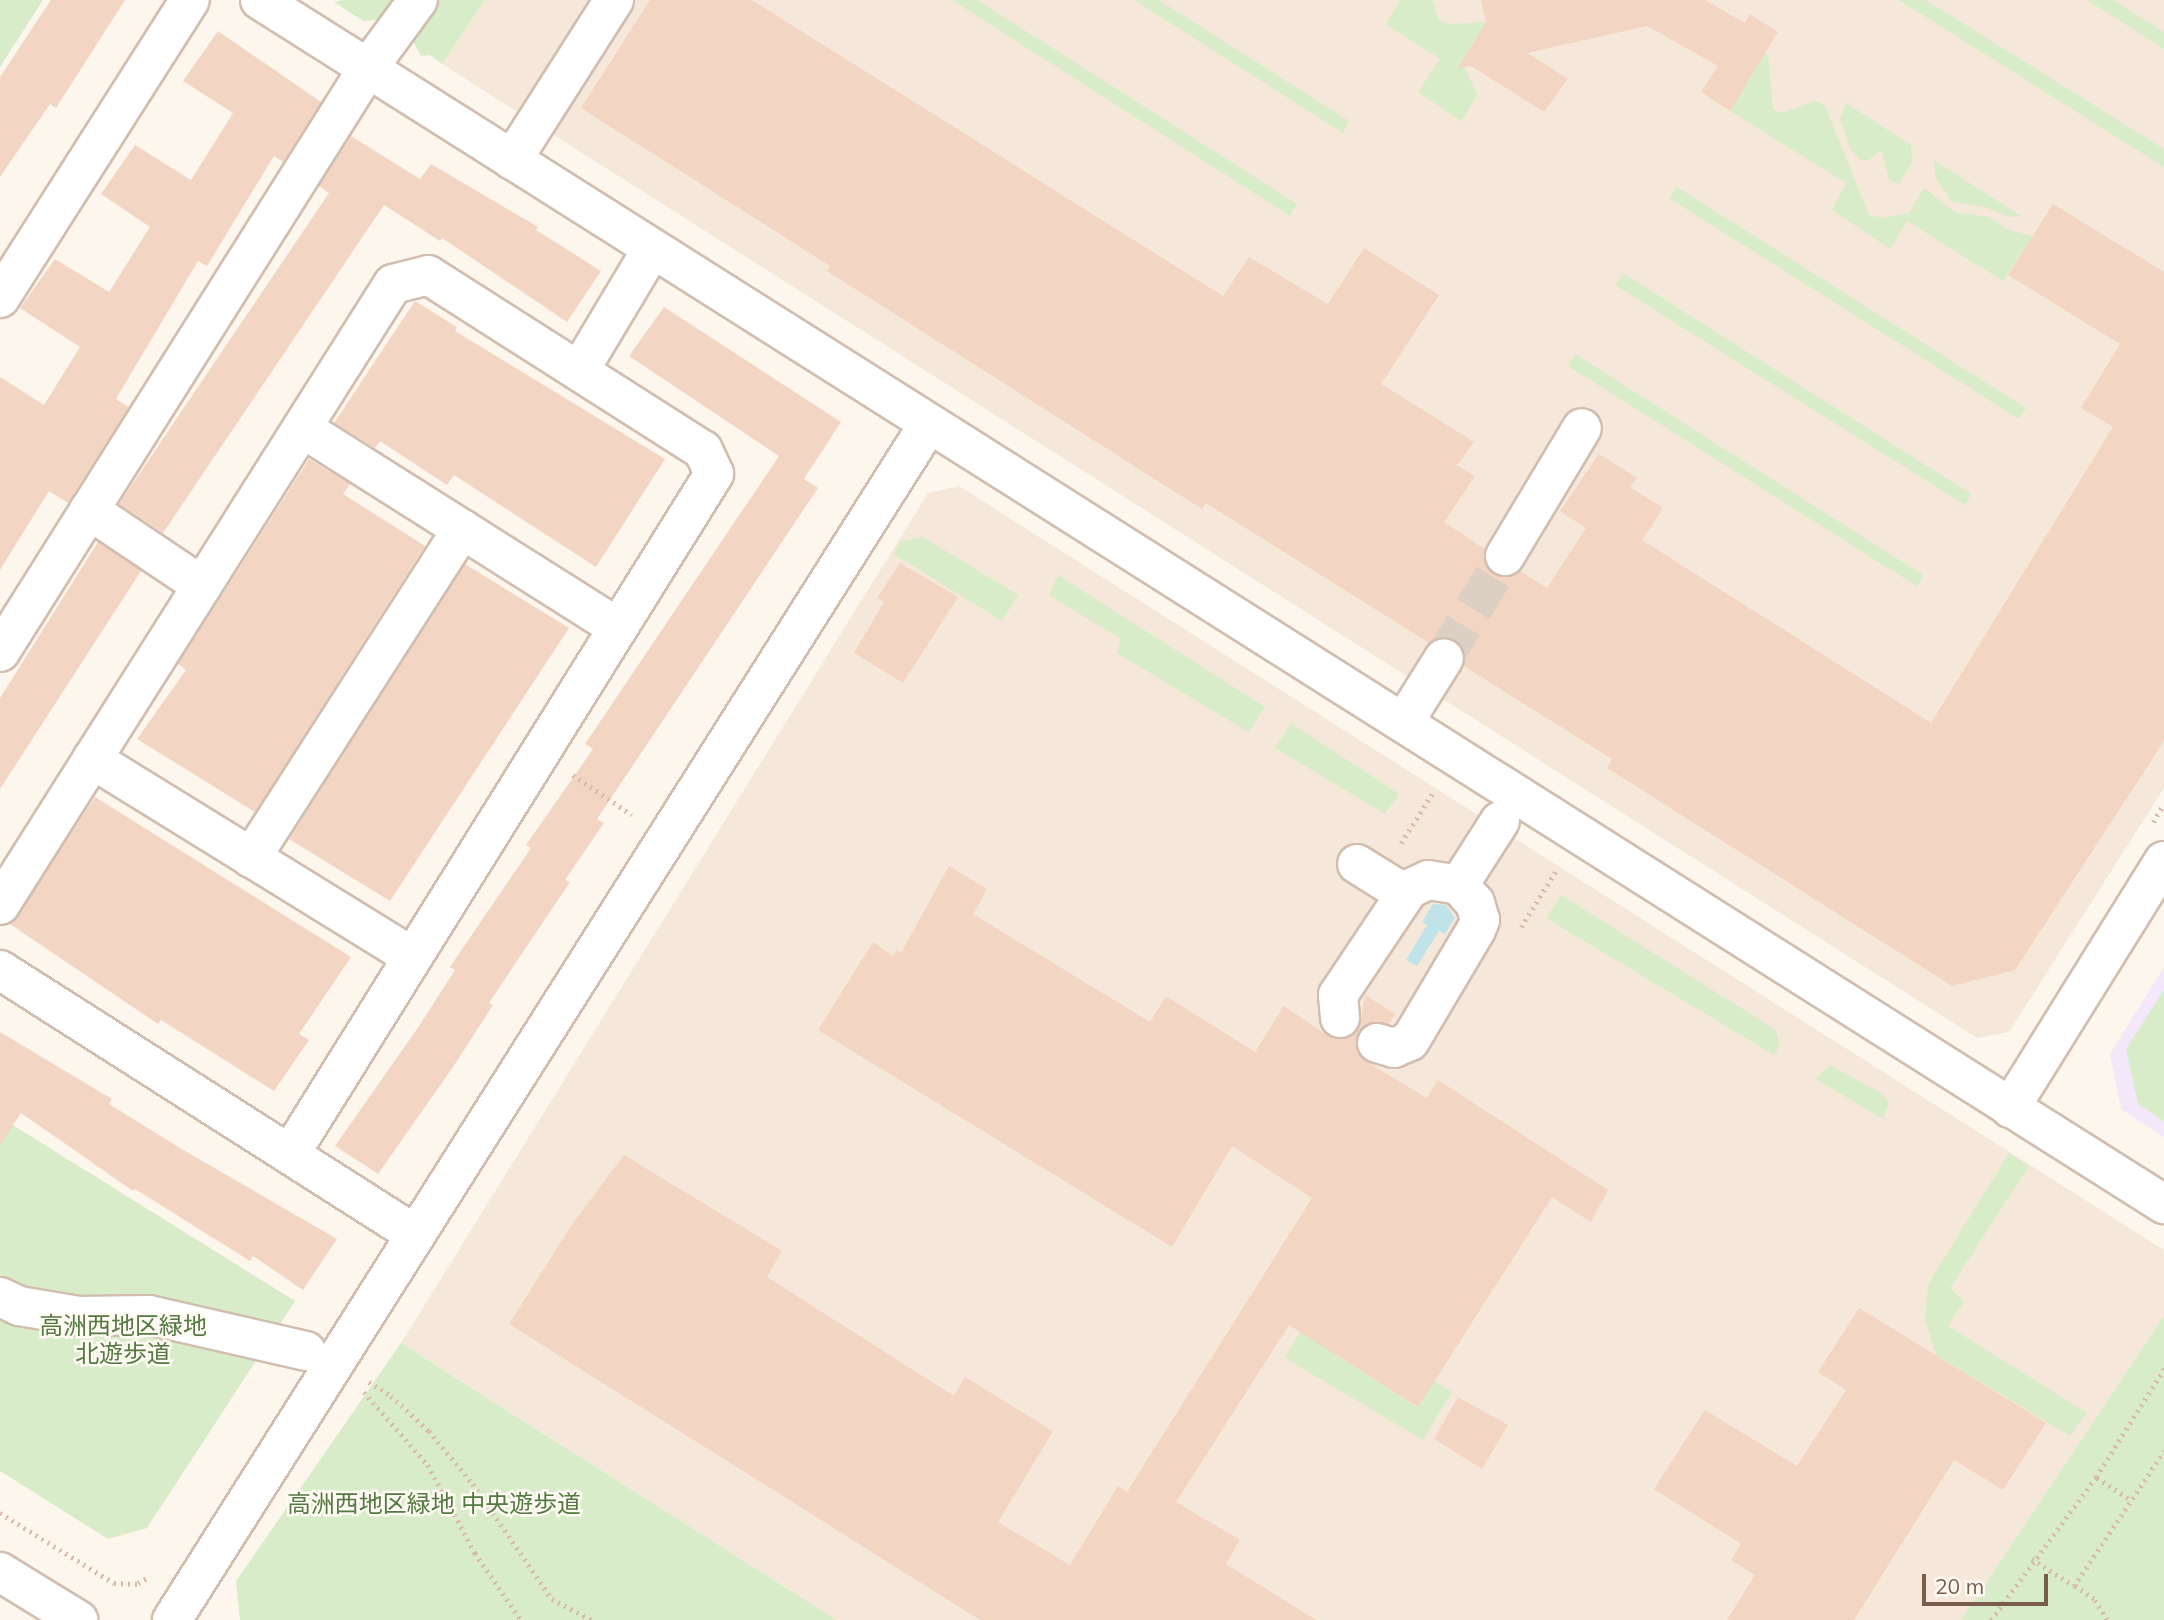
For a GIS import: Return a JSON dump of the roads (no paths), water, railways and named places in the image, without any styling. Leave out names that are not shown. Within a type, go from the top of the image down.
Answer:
[{"type":"street","points":[[0,298],[190,0]]},
{"type":"street","points":[[260,0],[928,425],[1404,722],[2164,1204]]},
{"type":"street","points":[[0,652],[368,68],[418,0]]},
{"type":"street","points":[[512,160],[614,0]]},
{"type":"street","points":[[579,371],[652,249]]},
{"type":"street","points":[[0,905],[393,284],[428,275],[703,450],[714,474],[290,1154]]},
{"type":"street","points":[[173,1620],[928,425]]},
{"type":"street","points":[[302,428],[618,628]]},
{"type":"street","points":[[1505,556],[1583,428]]},
{"type":"street","points":[[89,510],[202,586]]},
{"type":"street","points":[[251,858],[462,529]]},
{"type":"street","points":[[1404,722],[1444,658]]},
{"type":"street","points":[[92,759],[413,957]]},
{"type":"street","points":[[1459,885],[1500,821]]},
{"type":"street","points":[[2010,1108],[2164,861]]},
{"type":"street","points":[[1357,864],[1405,894]]},
{"type":"street","points":[[1340,1018],[1338,995],[1405,894],[1427,880],[1459,885],[1475,903],[1480,920],[1476,930],[1410,1041],[1394,1048],[1377,1043]]},
{"type":"street","points":[[0,970],[416,1235]]},
{"type":"street","points":[[0,1297],[19,1306],[79,1317],[149,1315],[306,1351]]},
{"type":"street","points":[[0,1572],[78,1620]]},
{"type":"water","points":[[1433,904],[1446,905],[1455,918],[1445,934],[1439,931],[1417,966],[1406,960],[1427,925],[1422,922]]},
{"type":"tunnel","points":[[1444,658],[1505,556]]},
{"type":"park label","name":"高洲西地区緑地 北遊歩道","points":[[123,1340]]},
{"type":"park label","name":"高洲西地区緑地 中央遊歩道","points":[[434,1504]]}]
